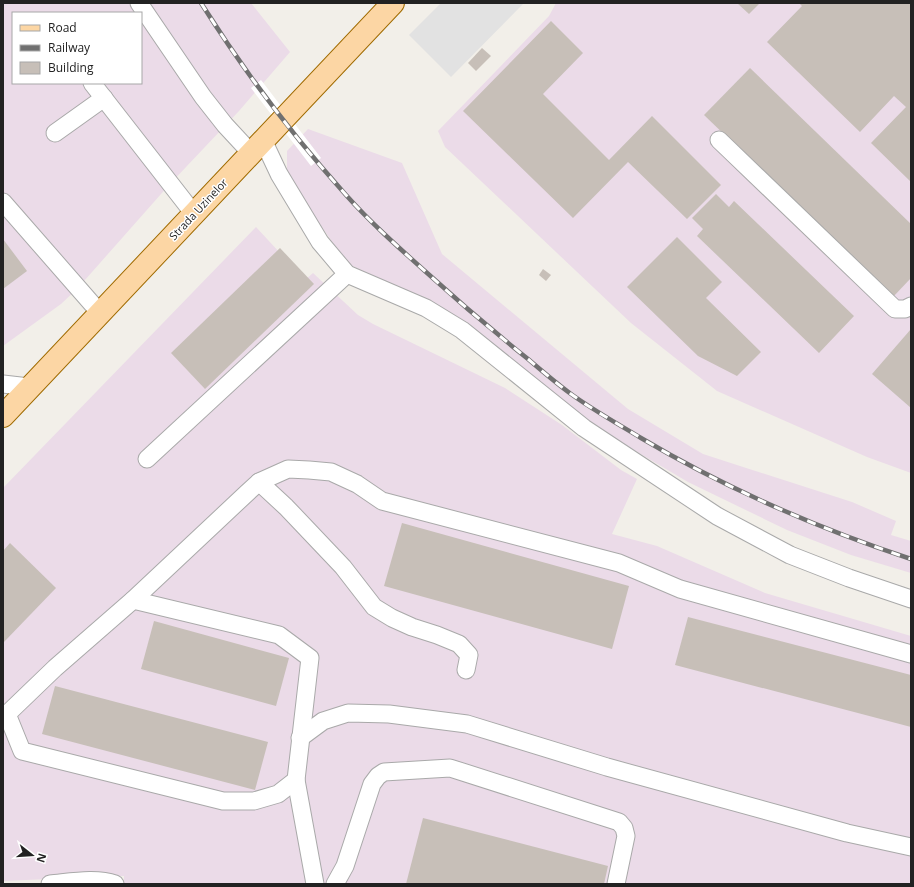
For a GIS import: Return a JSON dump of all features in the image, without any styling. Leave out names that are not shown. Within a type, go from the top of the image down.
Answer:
[{"type":"main road","name":"Strada Uzinelor","points":[[3,416],[393,3]]},
{"type":"lane","points":[[139,3],[203,97],[226,125],[257,146],[278,174],[320,242],[347,274],[426,308],[462,330],[584,428],[717,516],[790,556],[911,599]]},
{"type":"lane","points":[[93,84],[194,214]]},
{"type":"lane","points":[[55,133],[104,98]]},
{"type":"lane","points":[[719,140],[895,309],[905,309],[911,306]]},
{"type":"lane","points":[[3,202],[100,313]]},
{"type":"lane","points":[[147,459],[347,274]]},
{"type":"lane","points":[[3,384],[29,387]]},
{"type":"lane","points":[[296,780],[278,794],[254,801],[224,801],[22,751],[5,716],[55,668],[133,600],[259,482],[288,469],[331,472],[357,484],[382,501],[619,563],[680,589],[911,654]]},
{"type":"lane","points":[[259,482],[286,507],[343,567],[374,607],[392,618],[412,627],[438,635],[459,644],[469,655],[466,670]]},
{"type":"lane","points":[[133,600],[279,635],[310,658],[296,780],[314,884]]},
{"type":"lane","points":[[300,738],[323,721],[348,713],[389,714],[467,724],[607,767],[847,833],[911,847]]},
{"type":"lane","points":[[335,884],[345,866],[372,784],[378,776],[384,772],[450,768],[619,822],[624,828],[626,836],[616,884]]},
{"type":"lane","points":[[50,884],[104,881],[116,884]]},
{"type":"shaded area","points":[[3,3],[251,3],[290,52],[239,111],[169,185],[77,289],[61,304],[3,346]]},
{"type":"shaded area","points":[[441,3],[524,3],[451,77],[409,35]]},
{"type":"shaded area","points":[[556,3],[911,3],[911,473],[867,457],[717,391],[631,323],[445,147],[438,131],[549,16]]},
{"type":"shaded area","points":[[308,129],[402,163],[442,254],[628,409],[703,454],[852,502],[896,521],[891,535],[911,541],[911,573],[851,555],[787,530],[688,482],[605,433],[389,287],[346,262],[295,188],[287,169],[287,151]]},
{"type":"shaded area","points":[[256,227],[305,280],[313,273],[358,315],[373,324],[505,388],[562,425],[621,470],[637,479],[612,534],[657,546],[765,593],[911,636],[911,884],[124,884],[124,876],[3,881],[3,488]]},
{"type":"pier","points":[[261,80],[321,158],[311,166],[251,88]]},
{"type":"building","points":[[737,3],[760,3],[749,14]]},
{"type":"building","points":[[799,3],[911,3],[911,182],[871,143],[906,107],[894,96],[860,132],[767,42],[802,6]]},
{"type":"building","points":[[551,21],[583,53],[543,94],[609,160],[652,116],[721,185],[687,219],[628,162],[573,218],[463,111]]},
{"type":"building","points":[[482,48],[491,56],[476,71],[468,63]]},
{"type":"building","points":[[750,68],[911,224],[911,278],[893,297],[704,115]]},
{"type":"building","points":[[716,194],[729,207],[734,201],[854,316],[819,353],[697,236],[703,229],[692,218]]},
{"type":"building","points":[[677,237],[722,282],[706,298],[761,352],[737,376],[698,356],[627,287]]},
{"type":"building","points":[[3,239],[27,271],[3,289]]},
{"type":"building","points":[[280,248],[314,284],[205,389],[171,353]]},
{"type":"building","points":[[543,269],[551,275],[546,281],[539,275]]},
{"type":"building","points":[[911,329],[911,408],[872,374]]},
{"type":"building","points":[[402,523],[629,586],[612,649],[384,586]]},
{"type":"building","points":[[10,543],[56,588],[3,643],[3,551]]},
{"type":"building","points":[[688,617],[911,675],[911,727],[675,665]]},
{"type":"building","points":[[154,621],[289,658],[276,706],[141,669]]},
{"type":"building","points":[[55,686],[268,742],[255,790],[42,734]]},
{"type":"building","points":[[423,818],[608,866],[604,884],[406,884]]},
{"type":"railway","points":[[201,3],[269,102],[355,205],[384,234],[451,294],[560,386],[588,406],[673,457],[739,491],[807,521],[911,559]]}]
